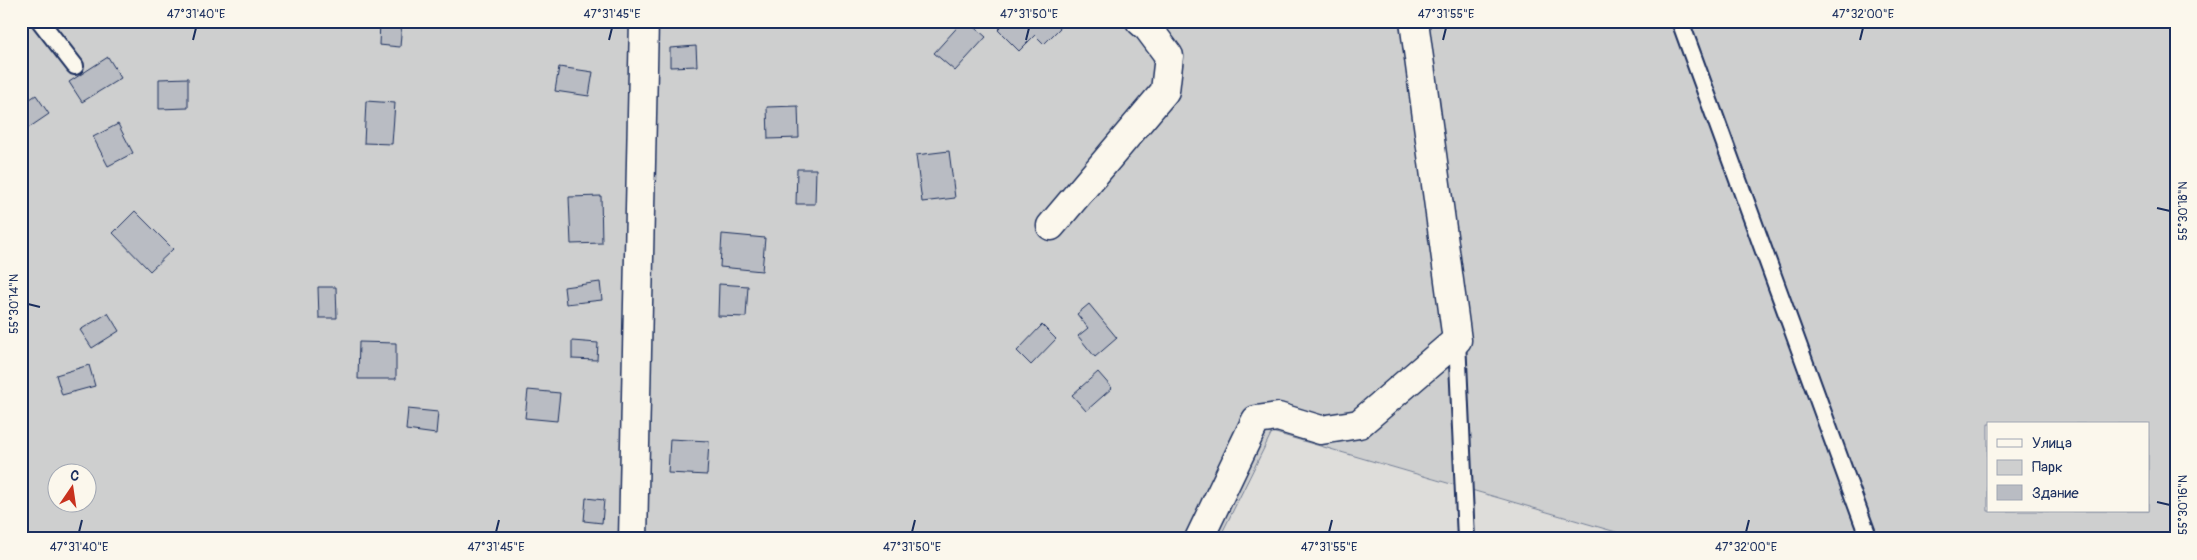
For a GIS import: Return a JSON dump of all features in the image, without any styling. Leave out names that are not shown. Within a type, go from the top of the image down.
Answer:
[{"type":"street","points":[[633,539],[644,21]]},
{"type":"street","points":[[1051,226],[1165,91],[1169,56],[1148,28],[1140,21]]},
{"type":"street","points":[[1199,539],[1256,420],[1278,418],[1321,430],[1358,424],[1457,340],[1414,21]]},
{"type":"lane","points":[[40,21],[75,66]]},
{"type":"lane","points":[[1680,21],[1869,539]]},
{"type":"lane","points":[[1457,340],[1466,539]]},
{"type":"shaded area","points":[[1271,432],[1640,539],[1219,539]]},
{"type":"green space","points":[[21,21],[2176,21],[2176,539],[1640,539],[1272,432],[1219,539],[21,539]]},
{"type":"building","points":[[380,21],[402,21],[400,47],[379,45]]},
{"type":"building","points":[[963,21],[968,21],[986,37],[955,71],[934,53]]},
{"type":"building","points":[[1007,21],[1057,21],[1062,26],[1044,44],[1035,35],[1019,51],[998,30]]},
{"type":"building","points":[[696,46],[697,66],[670,67],[670,48]]},
{"type":"building","points":[[108,57],[121,78],[82,102],[69,82]]},
{"type":"building","points":[[559,67],[593,72],[589,96],[555,91]]},
{"type":"building","points":[[188,78],[188,108],[159,109],[159,79]]},
{"type":"building","points":[[36,95],[49,114],[21,133],[21,105]]},
{"type":"building","points":[[366,101],[395,103],[392,144],[364,143]]},
{"type":"building","points":[[798,106],[799,138],[768,139],[767,107]]},
{"type":"building","points":[[118,124],[133,153],[108,166],[93,137]]},
{"type":"building","points":[[949,151],[955,198],[922,202],[916,155]]},
{"type":"building","points":[[797,169],[816,169],[815,204],[796,204]]},
{"type":"building","points":[[601,196],[602,243],[571,244],[569,197]]},
{"type":"building","points":[[135,211],[173,249],[150,271],[113,233]]},
{"type":"building","points":[[722,234],[765,238],[762,271],[720,267]]},
{"type":"building","points":[[600,282],[602,300],[566,304],[564,287]]},
{"type":"building","points":[[719,284],[748,286],[746,317],[718,316]]},
{"type":"building","points":[[318,287],[336,287],[337,318],[319,318]]},
{"type":"building","points":[[1089,304],[1117,338],[1095,357],[1078,336],[1088,328],[1077,314]]},
{"type":"building","points":[[108,313],[119,331],[92,348],[80,330]]},
{"type":"building","points":[[1042,325],[1056,339],[1031,365],[1017,351]]},
{"type":"building","points":[[572,341],[598,343],[597,360],[572,359]]},
{"type":"building","points":[[359,342],[396,343],[396,379],[358,379]]},
{"type":"building","points":[[89,365],[95,386],[62,395],[56,375]]},
{"type":"building","points":[[1098,372],[1112,388],[1086,411],[1072,395]]},
{"type":"building","points":[[528,390],[560,393],[557,421],[525,418]]},
{"type":"building","points":[[408,409],[438,412],[436,434],[406,430]]},
{"type":"building","points":[[670,439],[709,441],[707,475],[668,473]]},
{"type":"building","points":[[586,498],[604,500],[602,523],[584,521]]}]
